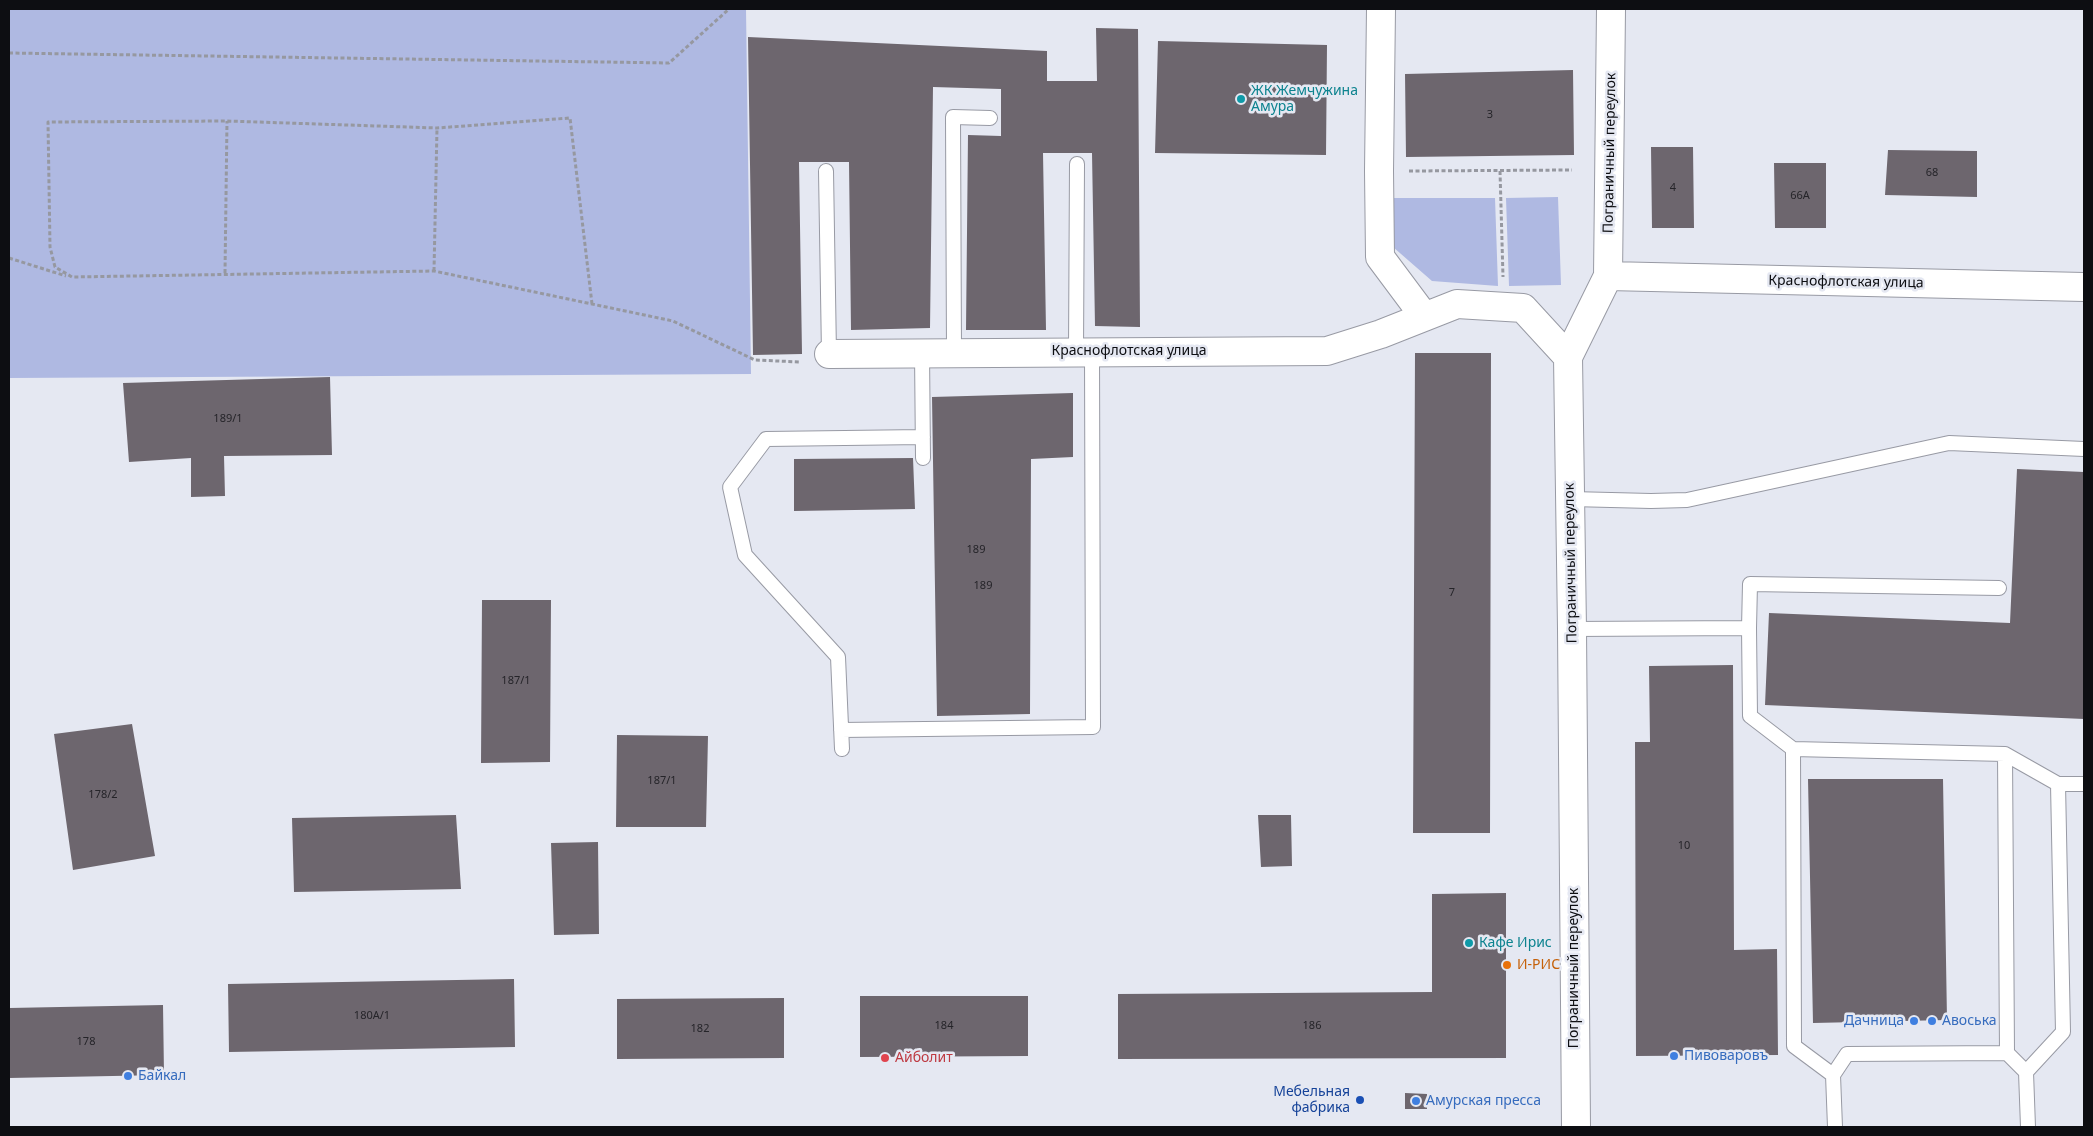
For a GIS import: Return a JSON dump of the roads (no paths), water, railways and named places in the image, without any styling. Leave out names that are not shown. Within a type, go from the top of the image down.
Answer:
[{"type":"street","points":[[1380,9],[1380,257],[1424,316]]},
{"type":"street","name":"Пограничный переулок","points":[[1576,1127],[1571,499],[1568,356],[1608,276],[1611,9]]},
{"type":"street","name":"Краснофлотская улица","points":[[1608,276],[2084,287]]},
{"type":"street","name":"Краснофлотская улица","points":[[829,354],[1327,351],[1381,334],[1457,304],[1523,308],[1568,356]]},
{"type":"lane","points":[[954,352],[953,118],[990,118]]},
{"type":"lane","points":[[841,730],[1093,727],[1084,352],[1077,164]]},
{"type":"lane","points":[[826,171],[829,354]]},
{"type":"lane","points":[[922,352],[924,458]]},
{"type":"lane","points":[[842,749],[838,657],[745,555],[730,487],[766,439],[923,437]]},
{"type":"lane","points":[[1571,499],[1687,500],[1949,443],[2084,449]]},
{"type":"lane","points":[[1999,588],[1750,584],[1750,716],[1793,749],[2005,754],[2058,784],[2084,784]]},
{"type":"lane","points":[[1572,629],[1749,628]]},
{"type":"lane","points":[[1793,749],[1794,1046],[1833,1076]]},
{"type":"lane","points":[[2005,754],[2007,1052],[2026,1072],[2028,1127]]},
{"type":"lane","points":[[2026,1072],[2063,1032],[2058,784]]},
{"type":"lane","points":[[1835,1127],[1833,1076],[1847,1054],[2007,1052]]},
{"type":"place","name":"ЖК Жемчужина Амура","points":[[1241,99]]},
{"type":"place","name":"Кафе Ирис","points":[[1469,943]]},
{"type":"place","name":"И-РИС","points":[[1507,965]]},
{"type":"place","name":"Дачница","points":[[1914,1021]]},
{"type":"place","name":"Авоська","points":[[1932,1021]]},
{"type":"place","name":"Пивоваровъ","points":[[1674,1056]]},
{"type":"place","name":"Айболит","points":[[885,1058]]},
{"type":"place","name":"Байкал","points":[[128,1076]]},
{"type":"place","name":"Мебельная фабрика","points":[[1360,1100]]},
{"type":"place","name":"Амурская пресса","points":[[1416,1101]]}]
